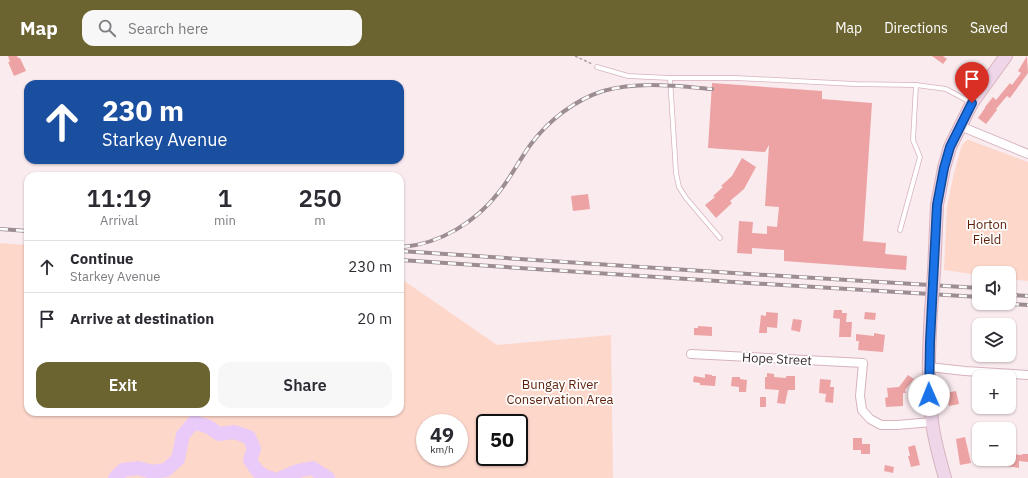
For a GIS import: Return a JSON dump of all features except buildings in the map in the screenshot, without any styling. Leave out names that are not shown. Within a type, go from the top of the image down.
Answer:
[{"type":"main road","points":[[945,478],[932,422],[929,395],[931,311],[937,205],[944,168],[950,147],[972,103],[1005,56]]},
{"type":"street","points":[[960,126],[1028,154]]},
{"type":"street","name":"Hope Street","points":[[691,354],[863,363],[860,396],[862,410],[870,419],[881,425],[932,422]]},
{"type":"street","points":[[929,367],[1028,375]]},
{"type":"lane","points":[[597,67],[628,76],[670,78],[736,78],[855,84],[916,85],[946,89],[972,103]]},
{"type":"lane","points":[[670,78],[676,173],[679,187],[686,198],[720,238]]},
{"type":"lane","points":[[900,230],[920,156],[913,140],[916,85]]},
{"type":"path","points":[[575,56],[597,67]]},
{"type":"green space","name":"Horton Field","points":[[969,140],[1028,162],[1028,281],[1016,280],[1016,266],[972,266],[972,274],[944,270],[947,207],[953,177],[962,145]]},
{"type":"green space","name":"Bungay River Conservation Area","points":[[0,243],[24,245],[24,416],[404,416],[404,281],[497,345],[611,335],[613,478],[0,478]]},
{"type":"waterway","points":[[115,478],[123,470],[138,468],[152,472],[166,470],[178,459],[183,435],[194,422],[209,427],[219,434],[234,432],[249,437],[254,449],[250,460],[259,472],[264,476],[271,478]]},
{"type":"waterway","points":[[281,478],[298,471],[312,468],[328,478]]},
{"type":"railway","points":[[404,247],[416,245],[443,236],[456,230],[479,213],[490,203],[503,186],[538,135],[554,119],[582,100],[603,91],[630,86],[658,85],[712,89]]},
{"type":"railway","points":[[0,229],[24,231]]},
{"type":"railway","points":[[404,251],[972,288]]},
{"type":"railway","points":[[404,260],[972,297]]},
{"type":"railway","points":[[1016,295],[1028,296]]},
{"type":"railway","points":[[1016,304],[1028,305]]},
{"type":"route","points":[[929,395],[930,342],[937,205],[944,168],[950,147],[972,103]]}]
